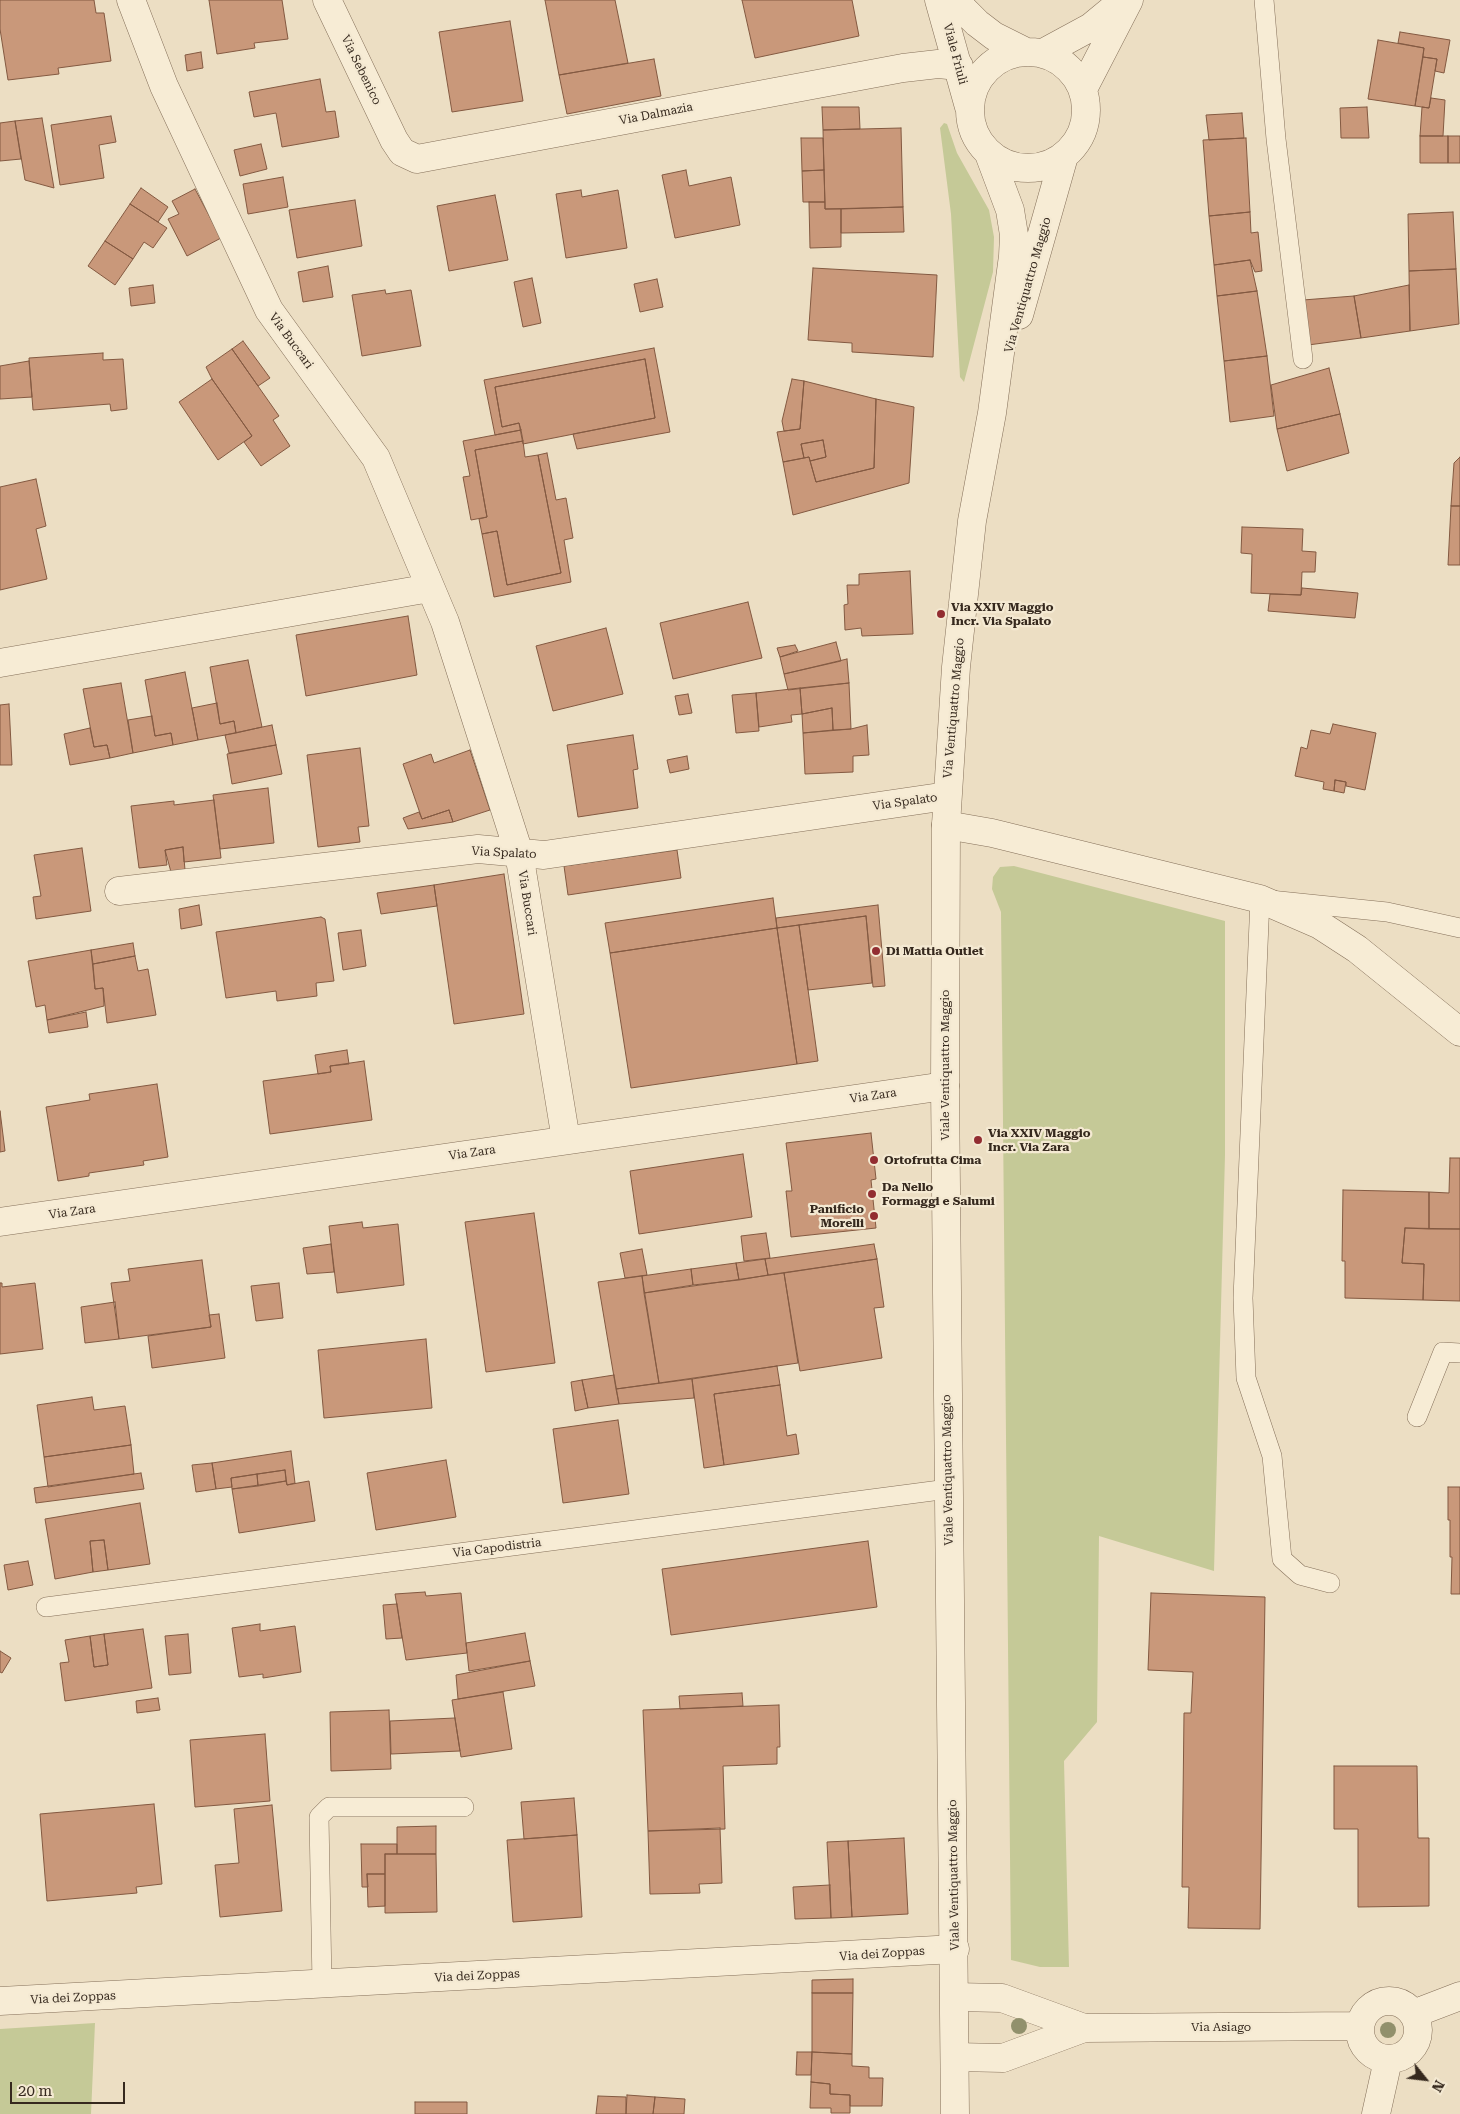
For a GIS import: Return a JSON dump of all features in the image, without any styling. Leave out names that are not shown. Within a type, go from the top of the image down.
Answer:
[{"type":"street","name":"Via Buccari","points":[[131,0],[164,86],[269,310],[376,458],[445,622],[519,853],[566,1140]]},
{"type":"street","name":"Via Sebenico","points":[[327,0],[394,140]]},
{"type":"street","name":"Viale Friuli","points":[[939,0],[959,66],[969,109]]},
{"type":"street","name":"Viale Friuli","points":[[954,0],[977,23],[994,36],[1033,52]]},
{"type":"street","points":[[1033,52],[1060,60],[1074,73],[1083,89],[1086,103],[1086,121],[1079,138],[1064,156],[1046,166],[1026,169],[1006,164],[989,154],[978,140],[971,125],[969,109],[971,94],[979,77],[990,65],[1006,55],[1033,52],[1090,27],[1114,8],[1120,0]]},
{"type":"street","points":[[1083,89],[1129,0]]},
{"type":"street","points":[[924,65],[950,35],[977,23]]},
{"type":"street","name":"Via Dalmazia","points":[[394,140],[402,152],[417,159],[924,65],[959,66]]},
{"type":"street","name":"Via Ventiquattro Maggio","points":[[946,825],[956,667],[972,521],[992,413],[1014,235],[1010,210],[989,154]]},
{"type":"street","name":"Via Ventiquattro Maggio","points":[[992,413],[1064,156]]},
{"type":"street","points":[[0,663],[430,588]]},
{"type":"street","name":"Via Spalato","points":[[119,890],[478,849],[544,855],[947,796]]},
{"type":"street","points":[[946,825],[992,833],[1260,899],[1320,926],[1357,949],[1460,1032]]},
{"type":"street","name":"Viale Ventiquattro Maggio","points":[[946,825],[945,1086],[948,1489],[955,1949],[955,2114]]},
{"type":"street","name":"Via Zara","points":[[0,1222],[945,1086]]},
{"type":"street","name":"Via dei Zoppas","points":[[0,2002],[955,1949]]},
{"type":"street","points":[[1413,2014],[1460,1996]]},
{"type":"street","name":"Via Asiago","points":[[955,1997],[1002,1998],[1084,2028]]},
{"type":"street","points":[[1387,2001],[1397,2002],[1413,2014],[1418,2029],[1414,2044],[1406,2054],[1388,2060],[1369,2053],[1360,2036],[1359,2026],[1362,2016],[1369,2008],[1387,2001]]},
{"type":"street","name":"Via Asiago","points":[[955,2057],[1003,2058],[1084,2028],[1359,2026]]},
{"type":"street","points":[[1376,2114],[1388,2060]]},
{"type":"lane","points":[[1264,0],[1276,139],[1303,360]]},
{"type":"lane","points":[[1330,1583],[1300,1575],[1282,1559],[1272,1456],[1246,1378],[1243,1298],[1260,899],[1386,912],[1460,928]]},
{"type":"lane","points":[[1417,1417],[1443,1352],[1460,1353]]},
{"type":"lane","name":"Via Capodistria","points":[[46,1607],[948,1489]]},
{"type":"lane","points":[[322,1984],[319,1817],[328,1807],[464,1807]]},
{"type":"green space","points":[[944,123],[947,124],[957,153],[989,210],[994,237],[993,272],[964,382],[960,377],[951,214],[940,128]]},
{"type":"green space","points":[[1014,866],[1225,921],[1225,1155],[1214,1571],[1099,1536],[1097,1722],[1064,1761],[1069,1967],[1040,1967],[1011,1960],[1001,912],[992,889],[993,877],[1000,867]]},
{"type":"green space","points":[[95,2023],[91,2114],[0,2114],[0,2029]]},
{"type":"building","points":[[0,0],[94,0],[96,13],[104,13],[111,61],[58,68],[59,74],[8,80],[0,29]]},
{"type":"building","points":[[209,0],[282,0],[288,39],[254,43],[255,48],[217,54]]},
{"type":"building","points":[[545,0],[615,0],[628,63],[559,75]]},
{"type":"building","points":[[742,0],[852,0],[859,36],[755,58]]},
{"type":"building","points":[[510,21],[523,101],[452,112],[439,32]]},
{"type":"building","points":[[1400,32],[1450,40],[1444,73],[1435,71],[1437,59],[1423,57],[1424,48],[1398,43]]},
{"type":"building","points":[[1378,40],[1424,48],[1415,106],[1368,99]]},
{"type":"building","points":[[201,52],[203,68],[187,71],[185,55]]},
{"type":"building","points":[[1423,57],[1437,59],[1429,108],[1415,106]]},
{"type":"building","points":[[654,59],[661,96],[567,114],[559,75]]},
{"type":"building","points":[[320,79],[326,112],[335,111],[339,137],[282,147],[276,113],[254,117],[249,92]]},
{"type":"building","points":[[1431,98],[1445,100],[1443,136],[1420,136],[1422,107],[1429,108]]},
{"type":"building","points":[[822,107],[859,107],[860,129],[823,130]]},
{"type":"building","points":[[1367,107],[1369,138],[1341,138],[1340,108]]},
{"type":"building","points":[[1242,113],[1244,138],[1209,140],[1206,115]]},
{"type":"building","points":[[111,116],[116,142],[99,145],[104,178],[60,185],[51,125]]},
{"type":"building","points":[[42,118],[54,188],[25,180],[15,121]]},
{"type":"building","points":[[15,121],[21,159],[0,161],[0,123]]},
{"type":"building","points":[[901,128],[903,207],[825,209],[823,130]]},
{"type":"building","points":[[1420,136],[1448,136],[1448,163],[1420,163]]},
{"type":"building","points":[[1448,136],[1460,136],[1460,163],[1448,163]]},
{"type":"building","points":[[801,138],[823,138],[824,170],[802,171]]},
{"type":"building","points":[[1246,138],[1250,212],[1209,216],[1203,140]]},
{"type":"building","points":[[261,144],[267,169],[240,176],[234,150]]},
{"type":"building","points":[[686,170],[689,186],[731,177],[740,225],[675,238],[662,175]]},
{"type":"building","points":[[824,170],[825,202],[803,202],[802,171]]},
{"type":"building","points":[[283,177],[288,207],[248,214],[243,184]]},
{"type":"building","points":[[141,188],[168,207],[158,222],[130,204]]},
{"type":"building","points":[[195,189],[221,238],[187,256],[168,219],[179,214],[172,201]]},
{"type":"building","points":[[581,190],[582,197],[618,190],[627,248],[566,258],[556,194]]},
{"type":"building","points":[[495,195],[508,260],[449,271],[437,206]]},
{"type":"building","points":[[355,200],[362,246],[297,258],[289,210]]},
{"type":"building","points":[[809,202],[825,202],[825,209],[841,209],[841,247],[810,248]]},
{"type":"building","points":[[130,204],[167,228],[153,248],[144,242],[133,259],[105,241]]},
{"type":"building","points":[[903,207],[904,232],[841,233],[841,209]]},
{"type":"building","points":[[1250,212],[1251,233],[1258,232],[1262,271],[1255,272],[1250,260],[1214,265],[1209,216]]},
{"type":"building","points":[[1453,212],[1456,269],[1409,271],[1408,214]]},
{"type":"building","points":[[105,241],[133,259],[115,285],[88,266]]},
{"type":"building","points":[[1250,260],[1257,291],[1217,296],[1214,265]]},
{"type":"building","points":[[328,266],[333,297],[303,302],[298,272]]},
{"type":"building","points":[[813,268],[937,275],[933,357],[852,352],[852,343],[808,340]]},
{"type":"building","points":[[1456,269],[1459,324],[1410,331],[1409,271]]},
{"type":"building","points":[[532,278],[541,323],[523,327],[514,282]]},
{"type":"building","points":[[657,279],[663,307],[640,312],[634,284]]},
{"type":"building","points":[[153,285],[155,303],[131,306],[129,288]]},
{"type":"building","points":[[1409,285],[1410,331],[1361,338],[1354,296]]},
{"type":"building","points":[[385,290],[386,294],[411,290],[421,346],[362,356],[352,295]]},
{"type":"building","points":[[1257,291],[1267,356],[1224,361],[1217,296]]},
{"type":"building","points":[[1354,296],[1361,338],[1308,345],[1303,300]]},
{"type":"building","points":[[243,341],[270,378],[258,386],[232,349]]},
{"type":"building","points":[[654,348],[670,432],[577,449],[573,434],[655,418],[645,359],[495,387],[502,427],[519,423],[521,430],[495,435],[484,380]]},
{"type":"building","points":[[232,349],[279,416],[273,420],[290,446],[261,466],[244,442],[252,436],[212,379],[206,367]]},
{"type":"building","points":[[103,353],[103,360],[123,359],[127,409],[111,411],[110,404],[33,410],[29,358]]},
{"type":"building","points":[[1267,356],[1274,416],[1230,422],[1224,361]]},
{"type":"building","points":[[645,359],[655,418],[523,444],[519,423],[502,427],[495,387]]},
{"type":"building","points":[[29,361],[32,397],[0,399],[0,366]]},
{"type":"building","points":[[1329,368],[1340,414],[1277,429],[1271,385]]},
{"type":"building","points":[[212,379],[252,436],[218,460],[179,402]]},
{"type":"building","points":[[792,379],[804,381],[800,429],[784,431],[782,421]]},
{"type":"building","points":[[804,381],[876,399],[874,468],[816,482],[810,461],[826,457],[823,440],[801,444],[804,458],[783,462],[777,432],[800,429]]},
{"type":"building","points":[[876,399],[914,407],[909,483],[793,515],[783,462],[809,457],[816,482],[874,468]]},
{"type":"building","points":[[1340,414],[1349,453],[1287,471],[1277,429]]},
{"type":"building","points":[[521,430],[523,441],[475,450],[487,517],[471,520],[463,477],[470,476],[463,441]]},
{"type":"building","points":[[823,440],[826,457],[810,461],[809,457],[804,458],[801,444]]},
{"type":"building","points":[[523,441],[525,457],[538,455],[561,573],[507,585],[497,531],[482,534],[479,519],[487,517],[475,450]]},
{"type":"building","points":[[547,453],[556,500],[566,498],[573,538],[564,540],[571,582],[494,597],[482,534],[497,531],[507,585],[561,573],[538,455]]},
{"type":"building","points":[[1460,457],[1460,506],[1451,506],[1454,463]]},
{"type":"building","points":[[36,479],[46,526],[36,529],[47,579],[0,590],[0,487]]},
{"type":"building","points":[[1451,506],[1460,506],[1460,565],[1448,565]]},
{"type":"building","points":[[1242,527],[1303,529],[1302,551],[1316,552],[1315,572],[1302,572],[1301,595],[1251,593],[1252,554],[1241,553]]},
{"type":"building","points":[[910,571],[913,634],[862,636],[861,628],[845,630],[844,605],[848,604],[847,585],[859,585],[859,574]]},
{"type":"building","points":[[1302,588],[1358,593],[1355,618],[1268,611],[1270,594],[1301,595]]},
{"type":"building","points":[[748,602],[762,658],[673,679],[660,623]]},
{"type":"building","points":[[408,616],[417,675],[306,696],[296,635]]},
{"type":"building","points":[[606,628],[623,694],[553,711],[536,646]]},
{"type":"building","points":[[836,642],[841,661],[784,674],[780,657]]},
{"type":"building","points":[[795,645],[798,651],[780,657],[777,648]]},
{"type":"building","points":[[847,659],[849,683],[788,690],[784,674]]},
{"type":"building","points":[[248,660],[262,727],[236,733],[234,721],[220,724],[210,667]]},
{"type":"building","points":[[185,672],[198,740],[173,745],[171,733],[155,736],[145,680]]},
{"type":"building","points":[[121,683],[133,753],[110,758],[107,745],[94,747],[83,689]]},
{"type":"building","points":[[849,683],[851,729],[833,730],[832,708],[802,714],[800,688]]},
{"type":"building","points":[[800,688],[802,714],[791,715],[792,722],[759,727],[756,693]]},
{"type":"building","points":[[756,693],[759,731],[736,733],[732,695]]},
{"type":"building","points":[[688,694],[692,713],[679,715],[675,696]]},
{"type":"building","points":[[217,703],[220,724],[234,721],[236,733],[198,740],[192,708]]},
{"type":"building","points":[[9,704],[12,765],[0,765],[0,705]]},
{"type":"building","points":[[832,708],[833,730],[803,733],[802,714]]},
{"type":"building","points":[[152,716],[155,736],[171,733],[173,745],[133,753],[128,720]]},
{"type":"building","points":[[1333,724],[1376,733],[1365,790],[1346,786],[1346,782],[1335,780],[1334,791],[1323,789],[1324,782],[1295,776],[1301,747],[1307,749],[1311,730],[1330,734]]},
{"type":"building","points":[[272,725],[276,745],[229,753],[225,735]]},
{"type":"building","points":[[867,725],[869,755],[853,756],[853,772],[805,774],[803,733],[851,729]]},
{"type":"building","points":[[90,728],[94,747],[107,745],[110,758],[70,765],[64,734]]},
{"type":"building","points":[[633,735],[638,769],[633,770],[638,808],[578,817],[567,745]]},
{"type":"building","points":[[276,745],[282,774],[232,784],[227,754]]},
{"type":"building","points":[[360,748],[369,826],[358,827],[360,842],[318,847],[307,755]]},
{"type":"building","points":[[470,750],[490,810],[453,822],[449,810],[422,819],[403,764],[431,754],[434,763]]},
{"type":"building","points":[[687,756],[689,769],[670,773],[667,760]]},
{"type":"building","points":[[1335,780],[1346,782],[1344,793],[1334,791]]},
{"type":"building","points":[[268,788],[274,843],[220,849],[213,795]]},
{"type":"building","points":[[214,800],[221,858],[184,862],[183,847],[165,850],[167,865],[139,868],[131,806],[174,801],[174,805]]},
{"type":"building","points":[[449,810],[453,822],[408,829],[403,818],[419,812],[422,819]]},
{"type":"building","points":[[183,847],[185,870],[171,872],[165,850]]},
{"type":"building","points":[[82,848],[91,911],[36,919],[33,897],[41,896],[34,855]]},
{"type":"building","points":[[677,850],[681,878],[568,895],[564,866]]},
{"type":"building","points":[[504,874],[524,1014],[454,1024],[434,885]]},
{"type":"building","points":[[434,885],[437,906],[381,914],[377,893]]},
{"type":"building","points":[[773,898],[777,928],[610,953],[605,923]]},
{"type":"building","points":[[199,905],[202,925],[181,929],[179,909]]},
{"type":"building","points":[[878,905],[885,986],[873,987],[866,916],[777,928],[776,918]]},
{"type":"building","points":[[866,916],[872,983],[808,990],[799,925]]},
{"type":"building","points":[[321,917],[325,919],[334,981],[316,983],[317,996],[277,1001],[276,991],[226,998],[216,932]]},
{"type":"building","points":[[799,925],[818,1061],[797,1064],[777,928]]},
{"type":"building","points":[[777,928],[797,1064],[631,1088],[610,953]]},
{"type":"building","points":[[361,930],[366,966],[343,970],[338,933]]},
{"type":"building","points":[[133,943],[135,956],[93,964],[91,950]]},
{"type":"building","points":[[91,950],[95,989],[103,988],[104,1006],[47,1020],[45,1005],[36,1007],[28,961]]},
{"type":"building","points":[[135,956],[138,971],[148,969],[156,1015],[107,1023],[103,988],[95,989],[93,964]]},
{"type":"building","points":[[86,1012],[88,1027],[49,1033],[47,1020]]},
{"type":"building","points":[[347,1050],[349,1064],[330,1066],[331,1072],[318,1074],[315,1055]]},
{"type":"building","points":[[364,1061],[372,1120],[270,1134],[263,1081],[331,1072],[330,1066]]},
{"type":"building","points":[[157,1084],[168,1157],[143,1161],[144,1165],[89,1173],[89,1176],[58,1181],[46,1107],[90,1100],[89,1094]]},
{"type":"building","points":[[0,1111],[5,1151],[0,1152]]},
{"type":"building","points":[[871,1133],[876,1179],[871,1180],[876,1228],[791,1237],[786,1191],[792,1191],[786,1143]]},
{"type":"building","points":[[743,1154],[752,1217],[639,1234],[630,1171]]},
{"type":"building","points":[[1450,1158],[1460,1158],[1460,1229],[1429,1229],[1429,1192],[1449,1193]]},
{"type":"building","points":[[1343,1190],[1429,1192],[1429,1229],[1405,1228],[1402,1263],[1424,1264],[1423,1300],[1345,1298],[1345,1261],[1342,1261]]},
{"type":"building","points":[[534,1213],[555,1363],[486,1372],[465,1222]]},
{"type":"building","points":[[362,1222],[363,1228],[398,1224],[404,1285],[337,1293],[329,1226]]},
{"type":"building","points":[[1405,1228],[1460,1229],[1460,1301],[1423,1300],[1424,1264],[1402,1263]]},
{"type":"building","points":[[766,1233],[770,1258],[744,1261],[741,1236]]},
{"type":"building","points":[[331,1244],[334,1272],[307,1274],[303,1248]]},
{"type":"building","points":[[874,1244],[877,1259],[768,1275],[765,1259]]},
{"type":"building","points":[[642,1249],[647,1275],[625,1278],[620,1253]]},
{"type":"building","points":[[765,1259],[768,1275],[739,1280],[736,1263]]},
{"type":"building","points":[[877,1259],[884,1307],[874,1308],[882,1358],[800,1371],[784,1273]]},
{"type":"building","points":[[202,1260],[211,1327],[119,1339],[111,1283],[130,1281],[128,1269]]},
{"type":"building","points":[[736,1263],[739,1280],[693,1285],[691,1269]]},
{"type":"building","points":[[691,1269],[693,1285],[644,1293],[642,1276]]},
{"type":"building","points":[[784,1273],[798,1363],[659,1383],[644,1293]]},
{"type":"building","points":[[642,1276],[659,1383],[616,1389],[598,1282]]},
{"type":"building","points":[[0,1283],[2,1283],[2,1287],[35,1283],[43,1349],[0,1354]]},
{"type":"building","points":[[279,1283],[283,1318],[256,1321],[251,1286]]},
{"type":"building","points":[[115,1302],[119,1339],[85,1343],[81,1307]]},
{"type":"building","points":[[219,1314],[225,1358],[152,1368],[148,1336],[211,1327],[209,1315]]},
{"type":"building","points":[[426,1339],[432,1408],[324,1418],[318,1350]]},
{"type":"building","points":[[777,1366],[780,1385],[714,1394],[724,1465],[704,1468],[692,1379]]},
{"type":"building","points":[[614,1375],[619,1404],[588,1408],[582,1380]]},
{"type":"building","points":[[692,1379],[694,1398],[619,1404],[616,1389]]},
{"type":"building","points":[[582,1380],[588,1408],[575,1411],[571,1382]]},
{"type":"building","points":[[780,1385],[787,1436],[796,1434],[799,1454],[724,1465],[714,1394]]},
{"type":"building","points":[[92,1397],[94,1410],[125,1406],[131,1445],[44,1457],[37,1405]]},
{"type":"building","points":[[618,1420],[629,1494],[563,1503],[553,1429]]},
{"type":"building","points":[[131,1445],[134,1474],[48,1487],[44,1457]]},
{"type":"building","points":[[291,1451],[295,1483],[287,1485],[285,1470],[231,1478],[232,1487],[216,1489],[212,1463]]},
{"type":"building","points":[[446,1460],[456,1517],[376,1530],[367,1473]]},
{"type":"building","points":[[212,1463],[216,1489],[196,1492],[192,1465]]},
{"type":"building","points":[[285,1470],[286,1481],[258,1486],[257,1474]]},
{"type":"building","points":[[141,1473],[144,1489],[36,1503],[34,1488]]},
{"type":"building","points":[[257,1474],[258,1486],[232,1489],[231,1478]]},
{"type":"building","points":[[286,1481],[287,1485],[309,1481],[315,1521],[239,1533],[232,1489]]},
{"type":"building","points":[[1448,1487],[1460,1487],[1460,1594],[1451,1594],[1452,1557],[1450,1557]]},
{"type":"building","points":[[140,1503],[150,1564],[108,1570],[104,1540],[90,1541],[93,1572],[55,1579],[45,1519]]},
{"type":"building","points":[[104,1540],[108,1570],[93,1572],[90,1541]]},
{"type":"building","points":[[868,1541],[877,1607],[671,1635],[662,1569]]},
{"type":"building","points":[[28,1561],[33,1585],[8,1590],[4,1565]]},
{"type":"building","points":[[425,1592],[426,1596],[461,1593],[467,1653],[406,1660],[395,1594]]},
{"type":"building","points":[[1151,1593],[1265,1597],[1260,1929],[1188,1928],[1189,1887],[1182,1887],[1184,1713],[1191,1713],[1193,1672],[1148,1670]]},
{"type":"building","points":[[397,1604],[402,1638],[386,1639],[383,1605]]},
{"type":"building","points":[[260,1624],[260,1631],[295,1626],[301,1672],[263,1678],[263,1674],[239,1677],[232,1628]]},
{"type":"building","points":[[143,1629],[152,1688],[65,1701],[60,1663],[69,1662],[65,1640],[90,1636],[94,1667],[108,1665],[104,1634]]},
{"type":"building","points":[[525,1633],[530,1661],[469,1671],[466,1643]]},
{"type":"building","points":[[104,1634],[108,1665],[94,1667],[90,1636]]},
{"type":"building","points":[[188,1634],[191,1673],[169,1675],[165,1636]]},
{"type":"building","points":[[0,1651],[11,1658],[2,1673],[0,1672]]},
{"type":"building","points":[[530,1661],[535,1686],[458,1699],[456,1675]]},
{"type":"building","points":[[503,1692],[512,1749],[461,1757],[452,1700]]},
{"type":"building","points":[[742,1693],[743,1706],[680,1709],[679,1696]]},
{"type":"building","points":[[158,1698],[160,1710],[137,1713],[136,1701]]},
{"type":"building","points":[[779,1705],[780,1747],[777,1747],[777,1764],[723,1766],[725,1829],[648,1831],[643,1710]]},
{"type":"building","points":[[389,1710],[391,1769],[331,1771],[330,1712]]},
{"type":"building","points":[[455,1718],[460,1751],[391,1754],[390,1721]]},
{"type":"building","points":[[265,1734],[270,1801],[195,1807],[190,1740]]},
{"type":"building","points":[[1334,1766],[1417,1766],[1418,1838],[1429,1838],[1429,1906],[1358,1907],[1358,1829],[1334,1829]]},
{"type":"building","points":[[574,1798],[577,1835],[524,1839],[521,1802]]},
{"type":"building","points":[[154,1804],[162,1884],[136,1887],[137,1893],[47,1901],[40,1814]]},
{"type":"building","points":[[272,1805],[282,1911],[220,1917],[215,1865],[239,1863],[234,1809]]},
{"type":"building","points":[[436,1826],[436,1854],[397,1854],[397,1827]]},
{"type":"building","points":[[720,1828],[722,1883],[699,1884],[700,1893],[650,1894],[648,1831]]},
{"type":"building","points":[[577,1835],[582,1917],[513,1922],[507,1840]]},
{"type":"building","points":[[904,1838],[908,1914],[852,1917],[848,1841]]},
{"type":"building","points":[[848,1841],[852,1917],[831,1918],[827,1842]]},
{"type":"building","points":[[361,1844],[397,1844],[397,1854],[385,1854],[385,1874],[367,1874],[368,1887],[362,1887]]},
{"type":"building","points":[[385,1854],[436,1854],[437,1912],[385,1913]]},
{"type":"building","points":[[367,1874],[385,1874],[385,1906],[368,1907]]},
{"type":"building","points":[[830,1885],[831,1918],[795,1919],[793,1887]]},
{"type":"building","points":[[853,1979],[853,1993],[812,1993],[812,1980]]},
{"type":"building","points":[[812,1993],[853,1993],[852,2054],[812,2052]]},
{"type":"building","points":[[797,2052],[812,2052],[811,2075],[796,2075]]},
{"type":"building","points":[[812,2052],[852,2054],[852,2066],[869,2067],[869,2078],[883,2078],[882,2106],[850,2106],[850,2095],[830,2094],[830,2084],[811,2082]]},
{"type":"building","points":[[811,2082],[830,2084],[830,2094],[850,2095],[850,2113],[831,2113],[831,2108],[810,2108]]},
{"type":"building","points":[[627,2095],[655,2097],[653,2114],[626,2114]]},
{"type":"building","points":[[598,2096],[626,2097],[626,2114],[596,2114]]},
{"type":"building","points":[[655,2097],[685,2099],[684,2114],[653,2114]]},
{"type":"building","points":[[415,2102],[467,2102],[467,2114],[415,2114]]},
{"type":"place","name":"Via XXIV Maggio Incr. Via Spalato","points":[[941,614]]},
{"type":"place","name":"Di Mattia Outlet","points":[[876,951]]},
{"type":"place","name":"Via XXIV Maggio Incr. Via Zara","points":[[978,1140]]},
{"type":"place","name":"Ortofrutta Cima","points":[[874,1160]]},
{"type":"place","name":"Da Nello Formaggi e Salumi","points":[[872,1194]]},
{"type":"place","name":"Panificio Morelli","points":[[874,1216]]}]
